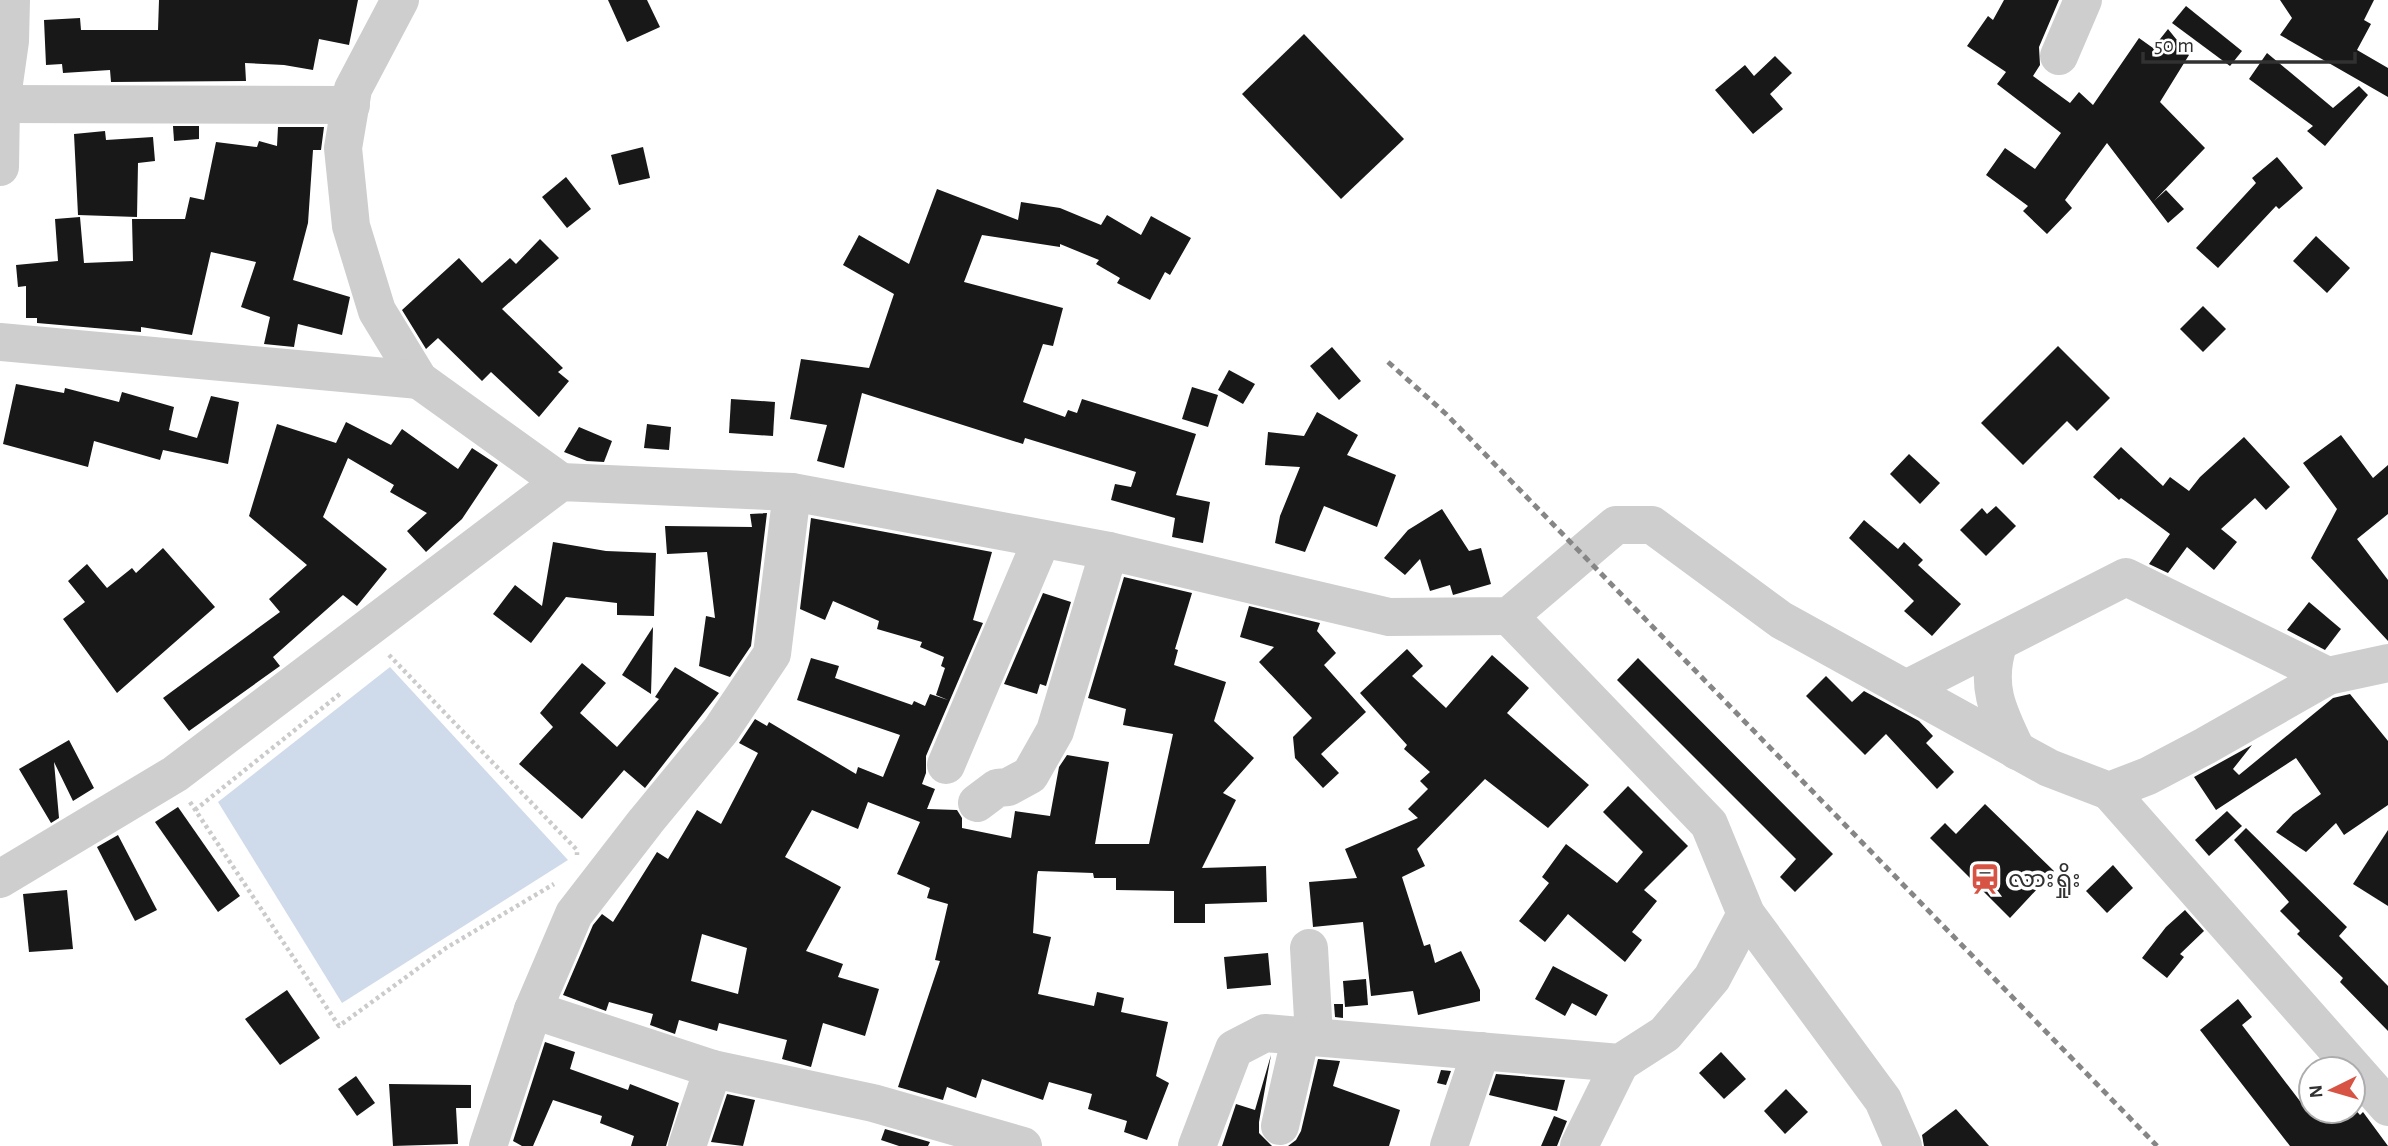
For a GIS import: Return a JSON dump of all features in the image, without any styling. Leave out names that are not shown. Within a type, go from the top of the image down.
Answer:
[{"type":"street","points":[[0,167],[0,104],[10,41],[12,0]]},
{"type":"street","points":[[2059,56],[2083,0]]},
{"type":"street","points":[[394,4],[353,89],[344,148],[351,226],[377,311],[419,380],[561,482],[792,492],[1109,551],[1389,617],[1509,616],[1616,525],[1652,525],[1781,620],[2049,768],[2109,791],[2388,1107]]},
{"type":"street","points":[[0,104],[351,105]]},
{"type":"street","points":[[0,342],[419,380]]},
{"type":"street","points":[[0,879],[175,774],[561,482]]},
{"type":"street","points":[[488,1146],[533,1010],[574,914],[721,730],[772,654],[792,492]]},
{"type":"street","points":[[946,765],[1042,538]]},
{"type":"street","points":[[977,803],[997,788],[1008,787],[1030,775],[1055,731],[1109,551]]},
{"type":"street","points":[[1908,688],[2126,577],[2328,676]]},
{"type":"street","points":[[1509,616],[1709,824],[1746,915],[1883,1100],[1903,1146]]},
{"type":"street","points":[[1999,642],[1991,665],[1992,686],[2000,717],[2017,751]]},
{"type":"street","points":[[2109,791],[2171,764],[2328,676],[2388,663]]},
{"type":"street","points":[[1579,1146],[1620,1063],[1665,1034],[1712,978],[1746,915]]},
{"type":"street","points":[[1280,1126],[1308,1035],[1309,947]]},
{"type":"street","points":[[533,1010],[713,1069],[873,1103],[1023,1146]]},
{"type":"street","points":[[1197,1146],[1234,1049],[1265,1033],[1620,1063]]},
{"type":"street","points":[[1449,1146],[1481,1051]]},
{"type":"street","points":[[687,1146],[713,1069]]},
{"type":"path","points":[[380,662],[391,654],[577,850],[576,861]]},
{"type":"path","points":[[195,810],[347,688]]},
{"type":"path","points":[[175,774],[195,810],[339,1026],[446,948],[563,878]]},
{"type":"water","points":[[390,667],[568,860],[342,1003],[218,802]]},
{"type":"building","points":[[159,0],[358,0],[349,45],[319,39],[313,70],[245,63],[246,81],[111,82],[110,70],[63,73],[62,64],[46,65],[44,20],[80,18],[81,30],[158,30]]},
{"type":"building","points":[[608,0],[647,0],[660,27],[627,42]]},
{"type":"building","points":[[2004,0],[2059,0],[2039,47],[2040,65],[2033,76],[2070,103],[2079,92],[2093,105],[2139,38],[2153,48],[2168,29],[2189,55],[2160,102],[2205,148],[2154,201],[2166,190],[2184,209],[2168,223],[2107,143],[2065,200],[2072,208],[2047,234],[2023,211],[2028,206],[1986,175],[2005,148],[2035,169],[2061,133],[1997,84],[2006,72],[1967,46],[1988,16],[1993,20]]},
{"type":"building","points":[[2280,0],[2374,0],[2364,20],[2371,24],[2357,50],[2388,68],[2388,97],[2280,35],[2292,18]]},
{"type":"building","points":[[2186,6],[2242,51],[2230,66],[2172,23]]},
{"type":"building","points":[[1304,34],[1404,139],[1341,199],[1242,94]]},
{"type":"building","points":[[2267,53],[2333,108],[2359,86],[2368,95],[2325,146],[2307,131],[2313,126],[2249,79]]},
{"type":"building","points":[[1775,56],[1792,73],[1770,94],[1783,109],[1753,134],[1715,90],[1745,65],[1754,76]]},
{"type":"building","points":[[173,126],[199,126],[199,139],[174,141]]},
{"type":"building","points":[[278,127],[324,127],[321,150],[313,150],[308,223],[293,280],[350,297],[342,335],[298,324],[294,347],[264,344],[270,317],[241,307],[256,262],[211,252],[192,335],[141,327],[141,332],[37,323],[37,318],[26,318],[26,286],[18,287],[16,265],[58,261],[55,219],[80,217],[84,263],[133,261],[132,219],[185,219],[190,197],[204,200],[216,142],[257,147],[259,141],[277,146]]},
{"type":"building","points":[[105,131],[106,140],[153,137],[155,161],[138,163],[137,217],[78,215],[74,134]]},
{"type":"building","points":[[643,147],[650,178],[619,185],[611,155]]},
{"type":"building","points":[[2277,157],[2303,188],[2279,209],[2276,206],[2218,268],[2196,248],[2256,183],[2252,178]]},
{"type":"building","points":[[566,177],[591,209],[567,228],[542,197]]},
{"type":"building","points":[[937,189],[1018,220],[1021,202],[1060,208],[1101,225],[1107,215],[1141,235],[1151,216],[1191,238],[1170,275],[1165,272],[1150,300],[1117,283],[1120,278],[1096,264],[1099,260],[1060,244],[1060,247],[982,235],[964,282],[1063,308],[1053,346],[1043,344],[1023,402],[1065,417],[1068,410],[1077,413],[1082,399],[1196,434],[1176,495],[1210,502],[1203,543],[1172,537],[1175,518],[1111,500],[1115,484],[1131,487],[1136,472],[1025,438],[1023,444],[862,393],[844,468],[817,461],[827,425],[790,419],[801,359],[869,368],[894,294],[843,265],[859,235],[909,264]]},
{"type":"building","points":[[2316,236],[2350,268],[2327,293],[2293,261]]},
{"type":"building","points":[[540,239],[559,258],[502,309],[563,368],[558,372],[569,381],[539,417],[491,372],[482,381],[438,338],[426,349],[402,310],[459,258],[482,283],[510,258],[516,264]]},
{"type":"building","points":[[2203,306],[2226,329],[2203,352],[2180,329]]},
{"type":"building","points":[[2058,346],[2110,398],[2077,431],[2067,421],[2023,465],[1981,423]]},
{"type":"building","points":[[1332,347],[1361,381],[1339,400],[1310,366]]},
{"type":"building","points":[[1229,370],[1255,384],[1243,404],[1218,390]]},
{"type":"building","points":[[16,384],[64,393],[65,388],[119,402],[122,392],[174,407],[169,430],[197,438],[211,396],[239,402],[228,464],[163,450],[160,460],[94,441],[88,467],[3,444]]},
{"type":"building","points":[[1192,387],[1218,395],[1208,427],[1182,419]]},
{"type":"building","points":[[731,399],[775,402],[773,436],[729,433]]},
{"type":"building","points":[[1317,412],[1358,435],[1347,455],[1396,475],[1377,527],[1324,506],[1305,552],[1275,543],[1280,516],[1300,467],[1265,465],[1268,432],[1304,436]]},
{"type":"building","points":[[346,422],[391,445],[402,429],[458,469],[472,448],[498,465],[462,519],[426,552],[407,531],[427,513],[390,492],[394,485],[348,458],[323,517],[387,569],[357,606],[343,595],[273,657],[280,666],[189,731],[163,698],[280,612],[269,599],[307,565],[249,516],[277,424],[336,443]]},
{"type":"building","points":[[647,424],[671,427],[669,450],[644,448]]},
{"type":"building","points":[[579,427],[612,441],[604,462],[587,461],[564,452]]},
{"type":"building","points":[[2341,435],[2373,478],[2388,465],[2388,514],[2357,539],[2388,580],[2388,641],[2311,558],[2337,509],[2303,463]]},
{"type":"building","points":[[2244,437],[2290,487],[2266,510],[2255,498],[2221,529],[2237,542],[2214,570],[2187,547],[2168,573],[2149,564],[2170,534],[2121,498],[2119,500],[2093,477],[2121,447],[2163,486],[2170,477],[2189,491],[2200,477]]},
{"type":"building","points":[[1909,454],[1940,483],[1920,504],[1890,474]]},
{"type":"building","points":[[1996,506],[2016,526],[1986,556],[1960,530],[1982,508],[1987,514]]},
{"type":"building","points":[[1442,509],[1469,551],[1481,548],[1491,584],[1453,595],[1450,585],[1430,591],[1420,559],[1405,575],[1384,558],[1408,530]]},
{"type":"building","points":[[767,513],[751,646],[730,677],[699,666],[706,616],[715,618],[707,552],[667,554],[665,526],[752,527],[750,514]]},
{"type":"building","points":[[811,518],[992,552],[973,620],[983,623],[926,756],[926,773],[922,784],[935,789],[927,809],[957,810],[962,818],[962,828],[1011,838],[1015,811],[1050,816],[1059,767],[1067,755],[1109,762],[1095,844],[1149,844],[1173,734],[1123,725],[1126,709],[1088,698],[1124,577],[1192,593],[1175,649],[1178,650],[1174,665],[1226,682],[1214,721],[1254,758],[1223,793],[1236,800],[1202,868],[1266,866],[1267,902],[1205,904],[1205,923],[1174,923],[1174,891],[1116,890],[1116,878],[1094,878],[1093,873],[1038,871],[1037,875],[1033,933],[1051,937],[1038,994],[1094,1006],[1097,992],[1124,998],[1121,1012],[1168,1022],[1156,1076],[1169,1083],[1147,1140],[1124,1132],[1127,1121],[1088,1109],[1092,1094],[1049,1082],[1043,1100],[982,1079],[976,1098],[947,1087],[943,1100],[898,1087],[940,961],[935,960],[948,904],[927,898],[930,888],[897,874],[920,822],[868,802],[858,829],[812,810],[785,857],[841,887],[806,951],[843,964],[838,977],[879,989],[865,1036],[823,1023],[811,1067],[782,1059],[787,1040],[719,1023],[717,1031],[679,1020],[675,1034],[650,1025],[653,1014],[609,1002],[606,1011],[563,995],[593,925],[602,914],[613,922],[657,852],[668,859],[697,810],[721,824],[758,753],[739,743],[755,719],[767,726],[769,722],[856,774],[858,767],[883,777],[900,735],[797,700],[811,658],[839,666],[835,678],[912,705],[914,701],[925,706],[930,694],[948,700],[936,695],[945,668],[941,666],[944,657],[920,647],[922,642],[877,629],[879,621],[833,601],[825,620],[800,609]],"holes":[[[702,934],[747,948],[738,994],[691,981]]]},
{"type":"building","points":[[1864,520],[1898,549],[1904,542],[1923,560],[1918,565],[1961,604],[1932,636],[1904,611],[1914,601],[1849,538]]},
{"type":"building","points":[[553,542],[606,551],[656,553],[654,616],[617,615],[617,603],[566,597],[531,643],[493,614],[515,585],[542,606]]},
{"type":"building","points":[[163,548],[215,607],[117,693],[63,619],[85,602],[68,581],[87,564],[107,588],[132,568],[136,573]]},
{"type":"building","points":[[1043,593],[1071,602],[1046,686],[1040,684],[1037,694],[1004,684]]},
{"type":"building","points":[[2309,602],[2341,629],[2325,650],[2287,630]]},
{"type":"building","points":[[1249,606],[1320,623],[1317,631],[1336,653],[1324,665],[1366,712],[1321,754],[1339,773],[1323,788],[1295,758],[1293,737],[1312,718],[1259,662],[1274,647],[1240,637]]},
{"type":"building","points":[[653,627],[651,694],[622,675]]},
{"type":"building","points":[[1407,649],[1423,666],[1412,676],[1446,708],[1492,655],[1529,688],[1507,713],[1589,785],[1548,828],[1485,779],[1417,849],[1425,866],[1402,877],[1424,946],[1430,944],[1435,963],[1461,951],[1480,990],[1480,1001],[1418,1015],[1413,991],[1371,996],[1363,922],[1313,927],[1309,882],[1357,878],[1345,849],[1418,818],[1408,809],[1428,789],[1420,781],[1430,772],[1404,749],[1407,745],[1360,693]]},
{"type":"building","points":[[1638,658],[1833,854],[1795,892],[1780,877],[1796,859],[1617,680]]},
{"type":"building","points":[[582,663],[606,683],[580,713],[617,747],[659,699],[655,697],[675,667],[719,693],[645,788],[624,770],[582,819],[519,764],[553,727],[540,713]]},
{"type":"building","points":[[1826,676],[1852,702],[1864,691],[1919,721],[1933,736],[1926,743],[1954,772],[1937,789],[1886,734],[1865,755],[1806,696]]},
{"type":"building","points":[[2350,694],[2388,741],[2388,805],[2344,835],[2336,823],[2306,852],[2276,832],[2293,814],[2321,794],[2296,758],[2216,810],[2194,777],[2252,745],[2233,769],[2239,775],[2333,698]]},
{"type":"building","points":[[69,740],[94,788],[73,801],[54,762],[59,818],[51,823],[19,769]]},
{"type":"building","points":[[1628,786],[1688,846],[1644,890],[1657,901],[1632,932],[1642,940],[1625,962],[1568,914],[1545,942],[1519,921],[1549,883],[1542,877],[1566,844],[1617,883],[1643,852],[1603,812]]},
{"type":"building","points":[[1985,804],[2054,871],[2010,918],[1930,838],[1945,823],[1956,834]]},
{"type":"building","points":[[178,807],[240,896],[218,912],[155,822]]},
{"type":"building","points":[[2227,811],[2242,826],[2209,856],[2195,840]]},
{"type":"building","points":[[2246,828],[2347,927],[2339,936],[2388,986],[2388,1031],[2340,982],[2343,978],[2297,934],[2300,931],[2280,911],[2289,902],[2234,840]]},
{"type":"building","points":[[2388,830],[2388,906],[2353,884]]},
{"type":"building","points":[[118,835],[157,910],[135,921],[97,847]]},
{"type":"building","points":[[2113,865],[2133,888],[2107,913],[2086,891]]},
{"type":"building","points":[[67,890],[73,949],[29,952],[23,894]]},
{"type":"building","points":[[2185,910],[2204,931],[2180,954],[2184,957],[2167,978],[2142,958],[2166,927]]},
{"type":"building","points":[[1268,953],[1271,985],[1227,989],[1224,957]]},
{"type":"building","points":[[1553,966],[1608,995],[1596,1016],[1572,1003],[1565,1016],[1535,999]]},
{"type":"building","points":[[1366,979],[1368,1005],[1345,1007],[1343,981]]},
{"type":"building","points":[[287,990],[320,1038],[280,1065],[245,1019]]},
{"type":"building","points":[[2238,999],[2252,1017],[2242,1025],[2297,1097],[2297,1125],[2367,1125],[2367,1117],[2388,1146],[2290,1146],[2200,1030]]},
{"type":"building","points":[[1334,1004],[1343,1004],[1343,1018],[1335,1017]]},
{"type":"building","points":[[545,1042],[575,1052],[570,1069],[628,1090],[630,1084],[679,1103],[666,1146],[631,1146],[634,1136],[600,1123],[602,1116],[553,1100],[533,1146],[522,1146],[513,1141]]},
{"type":"building","points":[[1721,1052],[1746,1079],[1724,1099],[1699,1073]]},
{"type":"building","points":[[1271,1055],[1259,1133],[1272,1146],[1222,1146],[1236,1104],[1255,1110]]},
{"type":"building","points":[[1318,1059],[1340,1061],[1333,1086],[1400,1110],[1389,1146],[1288,1146],[1296,1140],[1301,1131]]},
{"type":"building","points":[[1441,1070],[1451,1071],[1446,1085],[1437,1083]]},
{"type":"building","points":[[1496,1074],[1565,1080],[1557,1111],[1489,1095]]},
{"type":"building","points":[[356,1076],[375,1103],[357,1116],[338,1089]]},
{"type":"building","points":[[389,1084],[471,1085],[471,1108],[456,1108],[458,1144],[393,1146]]},
{"type":"building","points":[[1786,1089],[1808,1112],[1785,1134],[1764,1111]]},
{"type":"building","points":[[727,1094],[755,1100],[743,1146],[711,1142]]},
{"type":"building","points":[[1956,1109],[1989,1146],[1924,1146],[1922,1135]]},
{"type":"building","points":[[1554,1116],[1567,1121],[1557,1146],[1541,1146]]},
{"type":"building","points":[[885,1129],[930,1142],[928,1146],[899,1146],[881,1140]]},
{"type":"railway","points":[[1388,362],[1446,414],[2157,1146]]},
{"type":"place","name":"လားရှိုး","points":[[1985,879]]}]
